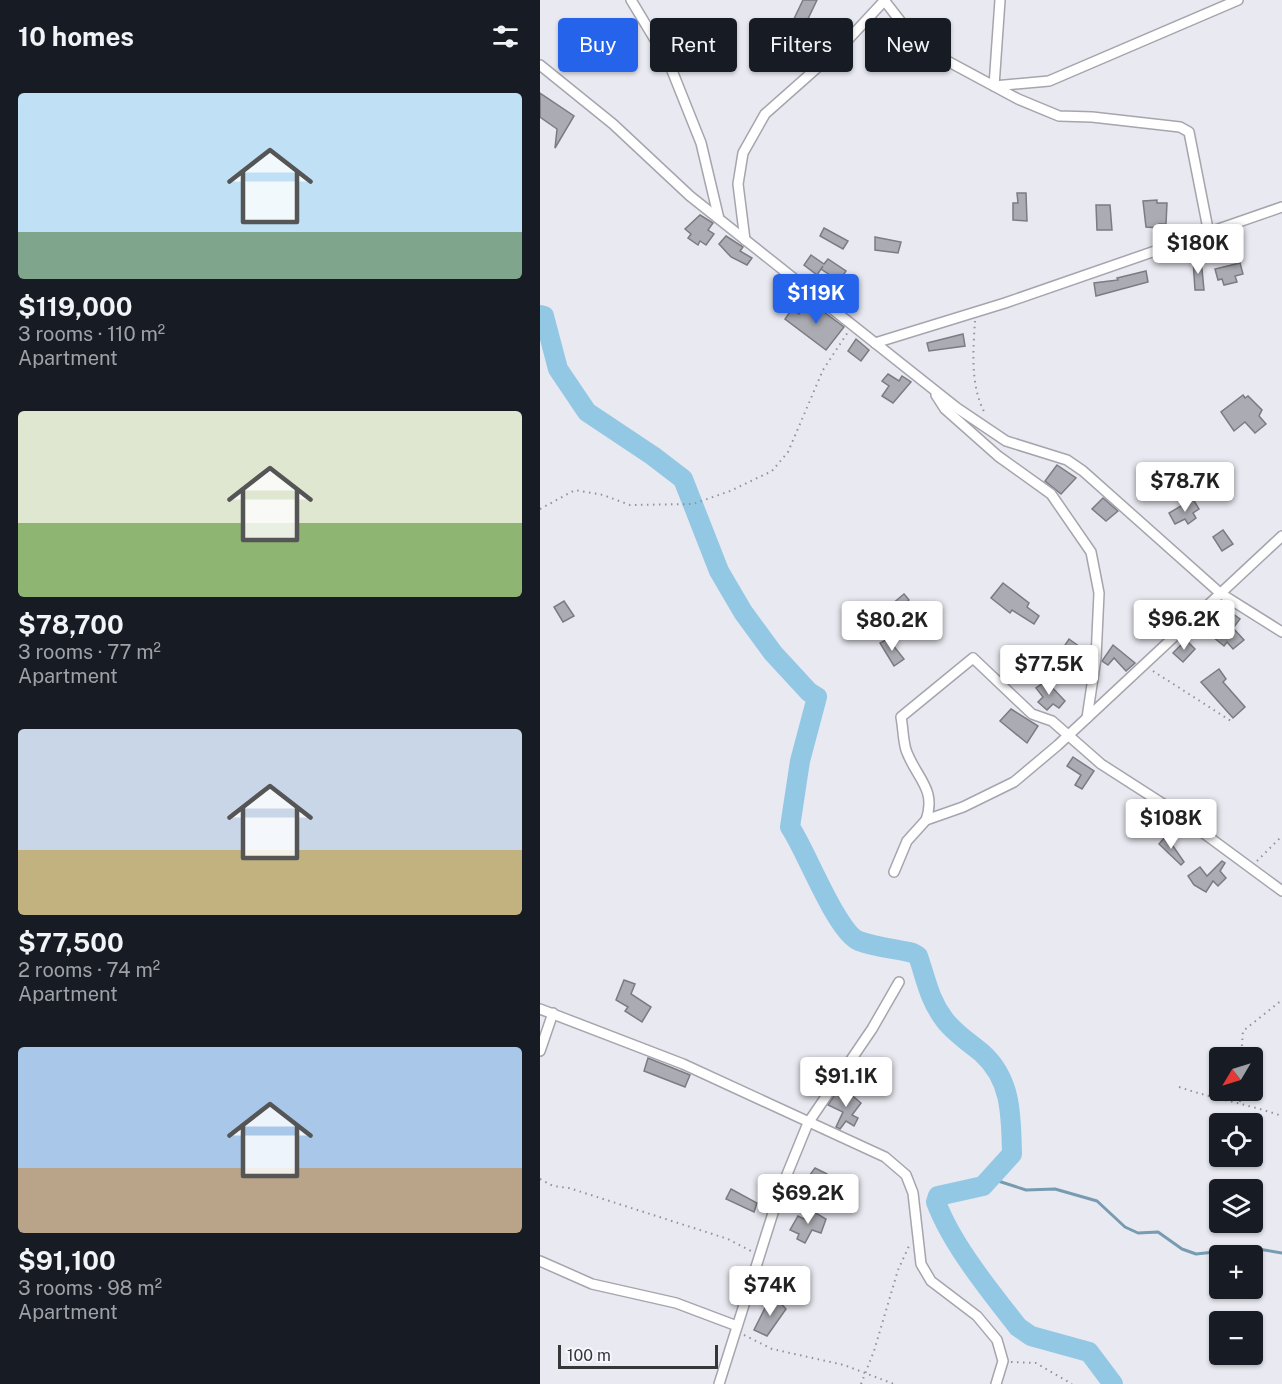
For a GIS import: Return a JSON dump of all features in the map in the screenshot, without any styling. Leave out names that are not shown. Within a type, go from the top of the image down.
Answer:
[{"type":"street","points":[[631,0],[673,73],[701,143],[719,219]]},
{"type":"street","points":[[745,240],[738,184],[743,153],[765,114],[844,44],[884,0],[908,31],[938,56],[994,87],[1059,116],[1092,117],[1180,127],[1189,132],[1209,234]]},
{"type":"street","points":[[994,87],[1000,0]]},
{"type":"street","points":[[994,87],[1049,81],[1238,0]]},
{"type":"street","points":[[540,65],[613,124],[690,196],[932,389],[1006,441],[1067,460],[1083,471],[1220,594],[1282,632]]},
{"type":"street","points":[[875,343],[1209,234],[1282,207]]},
{"type":"street","points":[[932,389],[945,409],[998,456],[1051,494],[1090,552],[1100,593],[1096,658],[1087,718]]},
{"type":"street","points":[[926,820],[963,807],[1014,782],[1087,718],[1282,536]]},
{"type":"street","points":[[894,872],[907,841],[926,820],[932,806],[929,792],[906,749],[901,717],[973,658],[1032,714],[1052,721],[1101,764],[1168,807],[1282,891]]},
{"type":"street","points":[[718,1384],[779,1194],[808,1123],[872,1029],[899,982]]},
{"type":"street","points":[[540,1009],[683,1064],[885,1157],[906,1175],[913,1193],[921,1264],[931,1281],[977,1316],[998,1340],[1003,1361],[996,1384]]},
{"type":"street","points":[[540,1051],[553,1013]]},
{"type":"street","points":[[540,1261],[592,1284],[676,1303],[736,1328]]},
{"type":"path","points":[[975,312],[973,358],[980,405],[986,415]]},
{"type":"path","points":[[540,509],[575,490],[603,495],[630,505],[693,504],[730,491],[772,471],[788,452],[823,370],[853,325]]},
{"type":"path","points":[[1143,664],[1232,721]]},
{"type":"path","points":[[1251,868],[1282,836]]},
{"type":"path","points":[[1241,1047],[1243,1031],[1282,1000]]},
{"type":"path","points":[[1179,1087],[1229,1103],[1240,1102],[1282,1116]]},
{"type":"path","points":[[540,1179],[553,1186],[569,1188],[728,1239],[759,1255]]},
{"type":"path","points":[[861,1384],[898,1270],[917,1228]]},
{"type":"path","points":[[736,1328],[772,1349],[844,1365],[894,1384]]},
{"type":"path","points":[[1003,1361],[1036,1363],[1072,1384]]},
{"type":"building","points":[[803,0],[817,0],[808,18],[794,18]]},
{"type":"building","points":[[540,93],[574,116],[555,148],[557,129],[540,117]]},
{"type":"building","points":[[1017,193],[1026,193],[1027,221],[1013,220],[1013,203],[1018,203]]},
{"type":"building","points":[[1157,200],[1157,203],[1167,203],[1166,224],[1159,224],[1159,228],[1146,227],[1143,201]]},
{"type":"building","points":[[1096,205],[1110,205],[1112,230],[1097,230]]},
{"type":"building","points":[[700,215],[713,223],[708,230],[714,234],[706,245],[700,241],[698,245],[688,238],[691,234],[685,229]]},
{"type":"building","points":[[824,228],[848,241],[843,249],[820,236]]},
{"type":"building","points":[[726,236],[743,247],[740,251],[752,258],[747,265],[731,257],[719,244]]},
{"type":"building","points":[[875,237],[901,242],[898,253],[875,250]]},
{"type":"building","points":[[811,255],[824,264],[828,259],[846,271],[839,281],[821,269],[817,275],[804,265]]},
{"type":"building","points":[[1193,259],[1201,259],[1204,290],[1195,290]]},
{"type":"building","points":[[1240,263],[1243,274],[1235,276],[1237,282],[1224,285],[1222,279],[1218,280],[1215,269]]},
{"type":"building","points":[[1146,271],[1148,282],[1096,296],[1094,283],[1118,280],[1117,278]]},
{"type":"building","points":[[809,301],[844,327],[826,350],[785,319],[792,309],[799,314]]},
{"type":"building","points":[[963,334],[965,346],[929,351],[927,343]]},
{"type":"building","points":[[856,339],[869,350],[861,361],[848,351]]},
{"type":"building","points":[[888,374],[899,381],[902,376],[911,382],[893,403],[882,396],[889,386],[882,381]]},
{"type":"building","points":[[1243,395],[1245,398],[1248,396],[1262,410],[1259,416],[1266,424],[1255,433],[1245,422],[1234,431],[1221,412]]},
{"type":"building","points":[[1057,465],[1076,478],[1061,494],[1045,481]]},
{"type":"building","points":[[1103,498],[1118,511],[1106,521],[1092,509]]},
{"type":"building","points":[[1193,499],[1199,509],[1193,513],[1196,518],[1188,524],[1185,519],[1175,524],[1169,513]]},
{"type":"building","points":[[1223,530],[1233,544],[1222,551],[1213,537]]},
{"type":"building","points":[[1003,583],[1029,603],[1027,607],[1039,616],[1034,624],[1012,610],[1010,613],[991,598]]},
{"type":"building","points":[[904,594],[909,600],[905,604],[922,620],[913,629],[892,604]]},
{"type":"building","points":[[564,601],[574,616],[563,622],[554,607]]},
{"type":"building","points":[[1226,609],[1240,619],[1233,628],[1244,640],[1233,649],[1227,642],[1224,646],[1213,637],[1226,621],[1220,617]]},
{"type":"building","points":[[888,639],[904,659],[894,666],[880,643]]},
{"type":"building","points":[[1069,639],[1080,647],[1070,666],[1057,657]]},
{"type":"building","points":[[1186,640],[1195,649],[1183,662],[1173,653]]},
{"type":"building","points":[[1113,645],[1135,663],[1126,671],[1114,658],[1108,665],[1102,661]]},
{"type":"building","points":[[1219,669],[1226,679],[1223,682],[1245,707],[1233,718],[1201,682]]},
{"type":"building","points":[[1046,681],[1065,701],[1059,708],[1053,704],[1047,710],[1038,702],[1043,697],[1036,688]]},
{"type":"building","points":[[1011,709],[1038,726],[1027,743],[1000,721]]},
{"type":"building","points":[[1073,757],[1094,771],[1082,789],[1075,785],[1081,775],[1067,766]]},
{"type":"building","points":[[1166,836],[1184,862],[1181,865],[1159,844]]},
{"type":"building","points":[[1222,861],[1225,863],[1220,871],[1226,878],[1218,886],[1213,881],[1206,892],[1194,885],[1188,876],[1200,867],[1207,876]]},
{"type":"building","points":[[624,980],[635,984],[631,994],[651,1007],[642,1022],[625,1011],[628,1007],[616,1000]]},
{"type":"building","points":[[648,1058],[690,1075],[685,1087],[644,1071]]},
{"type":"building","points":[[848,1092],[861,1103],[852,1115],[858,1118],[854,1126],[846,1121],[840,1129],[836,1127],[843,1112],[828,1105],[836,1093],[844,1097]]},
{"type":"building","points":[[815,1168],[827,1174],[825,1180],[831,1183],[823,1196],[804,1183]]},
{"type":"building","points":[[731,1189],[757,1203],[754,1212],[726,1199]]},
{"type":"building","points":[[809,1209],[826,1219],[821,1233],[812,1230],[805,1243],[797,1239],[799,1234],[790,1230],[798,1216],[804,1219]]},
{"type":"building","points":[[776,1298],[786,1309],[767,1336],[754,1330],[765,1308]]},
{"type":"waterway","points":[[540,315],[544,316],[558,369],[587,412],[683,479],[719,571],[743,612],[773,653],[809,692],[817,697],[800,761],[790,827],[841,923],[850,935],[859,941],[918,956],[931,996],[944,1019],[982,1053],[999,1075],[1008,1099],[1012,1154],[983,1186],[938,1196],[936,1202],[952,1235],[972,1267],[1018,1327],[1031,1336],[1089,1352],[1113,1384]]},
{"type":"waterway","points":[[992,1179],[1026,1190],[1055,1189],[1097,1201],[1125,1227],[1138,1233],[1158,1232],[1182,1249],[1196,1254],[1252,1248],[1282,1253]]}]
